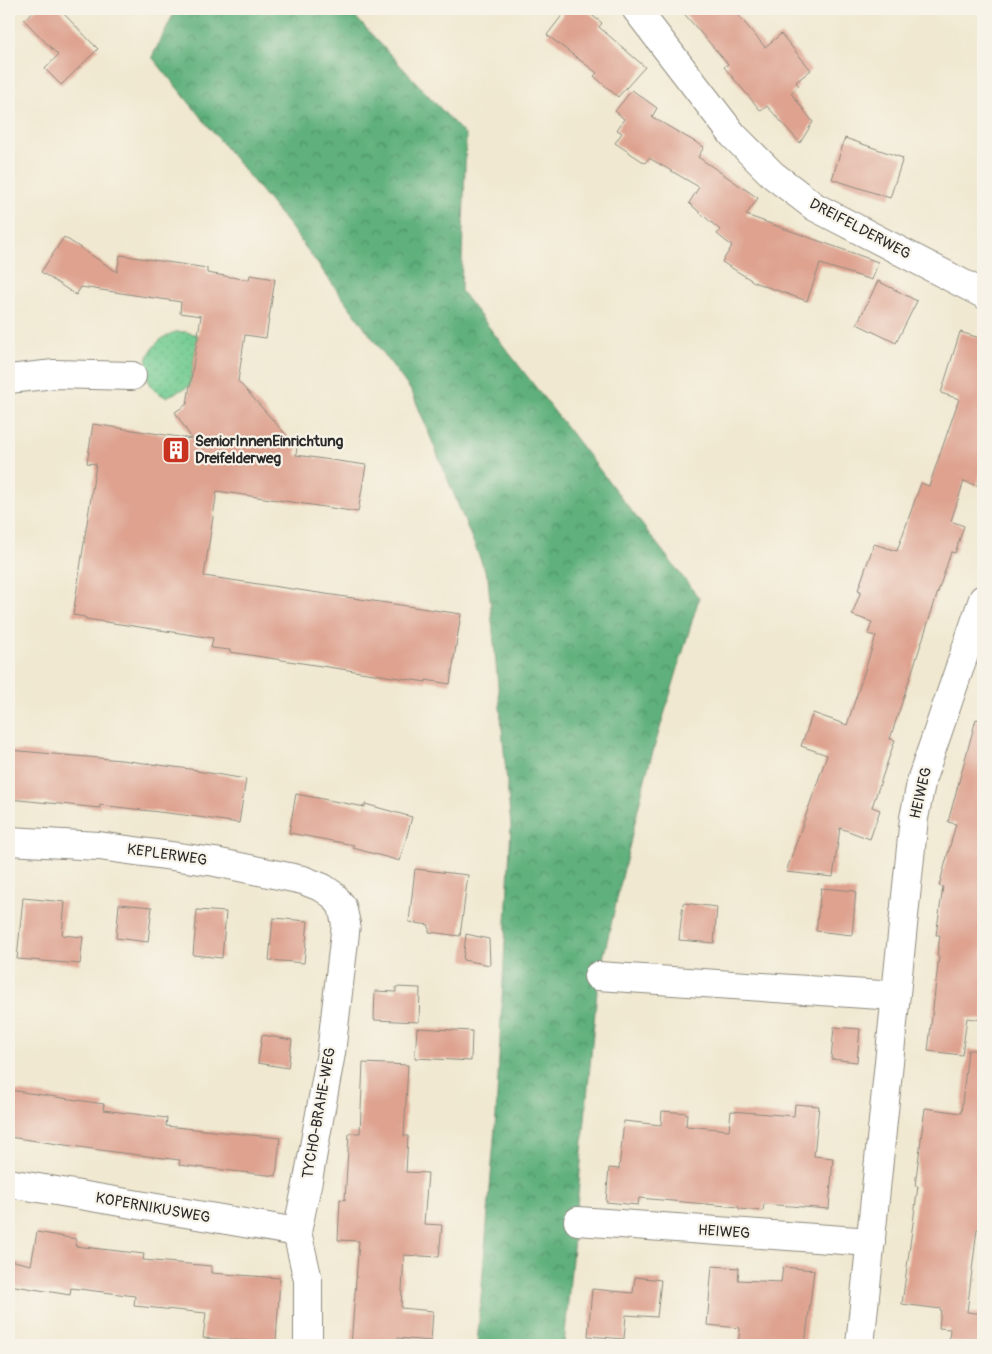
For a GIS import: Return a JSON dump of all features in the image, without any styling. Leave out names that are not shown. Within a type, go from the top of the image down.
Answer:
[{"type":"street","name":"DREIFELDERWEG","points":[[636,9],[733,135],[773,175],[815,207],[983,294]]},
{"type":"street","points":[[9,379],[54,374],[132,376]]},
{"type":"street","name":"HEIWEG","points":[[860,1345],[914,818],[922,778],[983,599]]},
{"type":"street","name":"KEPLERWEG","points":[[9,841],[99,846],[215,862],[303,880],[323,888]]},
{"type":"street","name":"TYCHO-BRAHE-WEG","points":[[308,1345],[308,1280],[297,1232],[330,1053],[346,924],[342,906],[333,895],[323,888]]},
{"type":"street","points":[[598,976],[895,996]]},
{"type":"street","name":"KOPERNIKUSWEG","points":[[9,1184],[297,1232]]},
{"type":"street","name":"HEIWEG","points":[[578,1221],[871,1242]]},
{"type":"green space","points":[[176,9],[348,9],[466,136],[461,291],[699,598],[646,775],[598,980],[564,1345],[477,1345],[496,1116],[511,826],[488,578],[412,392],[292,229],[152,57]]},
{"type":"green space","points":[[176,332],[198,335],[190,386],[166,397],[149,382],[146,372],[147,362],[156,344]]},
{"type":"building","points":[[36,9],[59,9],[98,49],[61,85],[45,69],[58,55],[24,20]]},
{"type":"building","points":[[567,9],[584,9],[602,23],[599,27],[645,67],[618,97],[594,76],[597,73],[547,35]]},
{"type":"building","points":[[680,9],[733,9],[765,47],[781,34],[811,70],[796,82],[799,86],[791,93],[813,122],[800,143],[767,106],[761,111],[724,67],[728,64]]},
{"type":"building","points":[[632,90],[657,108],[652,117],[704,147],[698,157],[758,198],[746,215],[878,262],[872,280],[820,264],[807,301],[756,283],[722,262],[732,246],[717,234],[720,230],[689,203],[699,187],[649,158],[645,163],[615,143],[622,133],[617,130],[624,119],[615,111]]},
{"type":"building","points":[[845,138],[903,158],[890,198],[832,179]]},
{"type":"building","points":[[64,237],[117,272],[120,255],[207,268],[207,273],[249,280],[250,275],[275,279],[266,338],[245,335],[238,381],[297,447],[296,455],[366,465],[358,512],[217,491],[204,576],[461,614],[450,684],[230,652],[230,650],[211,648],[213,638],[86,619],[85,617],[73,615],[96,464],[87,463],[93,424],[192,439],[175,412],[187,404],[201,316],[180,313],[181,302],[81,287],[76,295],[41,272]]},
{"type":"building","points":[[878,281],[917,301],[896,343],[857,324]]},
{"type":"building","points":[[960,332],[983,339],[983,466],[977,486],[964,481],[951,521],[964,526],[955,553],[951,552],[890,739],[895,740],[872,807],[880,810],[870,839],[840,828],[833,877],[786,872],[827,755],[801,746],[813,713],[847,725],[876,636],[868,634],[872,622],[852,615],[861,591],[858,590],[874,544],[897,551],[921,483],[929,486],[959,399],[941,393]]},
{"type":"building","points":[[976,719],[983,720],[983,1020],[967,1018],[962,1055],[928,1051],[939,956],[937,956],[940,935],[936,935],[943,887],[939,886],[956,824],[948,822]]},
{"type":"building","points":[[9,750],[121,760],[197,770],[246,779],[239,823],[100,805],[100,808],[9,799]]},
{"type":"building","points":[[296,794],[365,807],[365,804],[412,817],[400,861],[353,848],[354,845],[289,833]]},
{"type":"building","points":[[415,869],[468,875],[460,936],[429,932],[429,925],[409,922]]},
{"type":"building","points":[[821,888],[856,891],[852,935],[816,931]]},
{"type":"building","points":[[23,898],[65,902],[62,935],[83,937],[80,964],[17,959]]},
{"type":"building","points":[[683,903],[717,907],[714,943],[679,940]]},
{"type":"building","points":[[119,904],[152,907],[148,942],[116,938]]},
{"type":"building","points":[[197,910],[226,912],[222,958],[193,955]]},
{"type":"building","points":[[273,918],[308,921],[304,963],[269,960]]},
{"type":"building","points":[[466,934],[489,939],[490,965],[463,960]]},
{"type":"building","points":[[396,987],[420,988],[419,1022],[374,1020],[375,991],[396,992]]},
{"type":"building","points":[[834,1027],[860,1029],[857,1062],[831,1059]]},
{"type":"building","points":[[417,1028],[472,1031],[471,1061],[415,1058]]},
{"type":"building","points":[[262,1035],[292,1040],[288,1068],[258,1063]]},
{"type":"building","points":[[968,1050],[983,1050],[983,1230],[977,1229],[967,1312],[983,1314],[983,1344],[978,1343],[978,1345],[949,1341],[950,1329],[939,1328],[941,1309],[902,1304],[918,1186],[915,1186],[925,1108],[961,1113]]},
{"type":"building","points":[[363,1063],[408,1065],[404,1136],[408,1136],[406,1172],[428,1173],[424,1224],[442,1225],[439,1257],[404,1255],[401,1308],[433,1311],[431,1341],[397,1338],[396,1345],[351,1345],[359,1241],[338,1240],[340,1199],[345,1200],[349,1133],[360,1133]]},
{"type":"building","points":[[9,1090],[104,1104],[103,1110],[167,1118],[166,1126],[280,1138],[276,1176],[179,1165],[180,1160],[9,1137]]},
{"type":"building","points":[[795,1104],[819,1106],[814,1156],[833,1158],[829,1209],[764,1204],[763,1211],[639,1198],[638,1205],[606,1202],[609,1168],[619,1169],[624,1121],[661,1125],[662,1111],[687,1113],[686,1126],[729,1130],[731,1111],[794,1116]]},
{"type":"building","points":[[37,1232],[76,1239],[75,1246],[144,1254],[143,1260],[211,1266],[211,1273],[280,1278],[276,1343],[203,1338],[206,1313],[134,1306],[135,1296],[71,1288],[70,1295],[9,1285],[9,1260],[31,1265]]},
{"type":"building","points":[[712,1266],[739,1268],[738,1280],[781,1282],[783,1267],[814,1270],[805,1345],[738,1345],[740,1328],[707,1325]]},
{"type":"building","points":[[635,1277],[661,1280],[657,1317],[626,1315],[624,1339],[588,1336],[592,1289],[633,1293]]},
{"type":"place","name":"SeniorInnenEinrichtung Dreifelderweg","points":[[176,450]]}]
